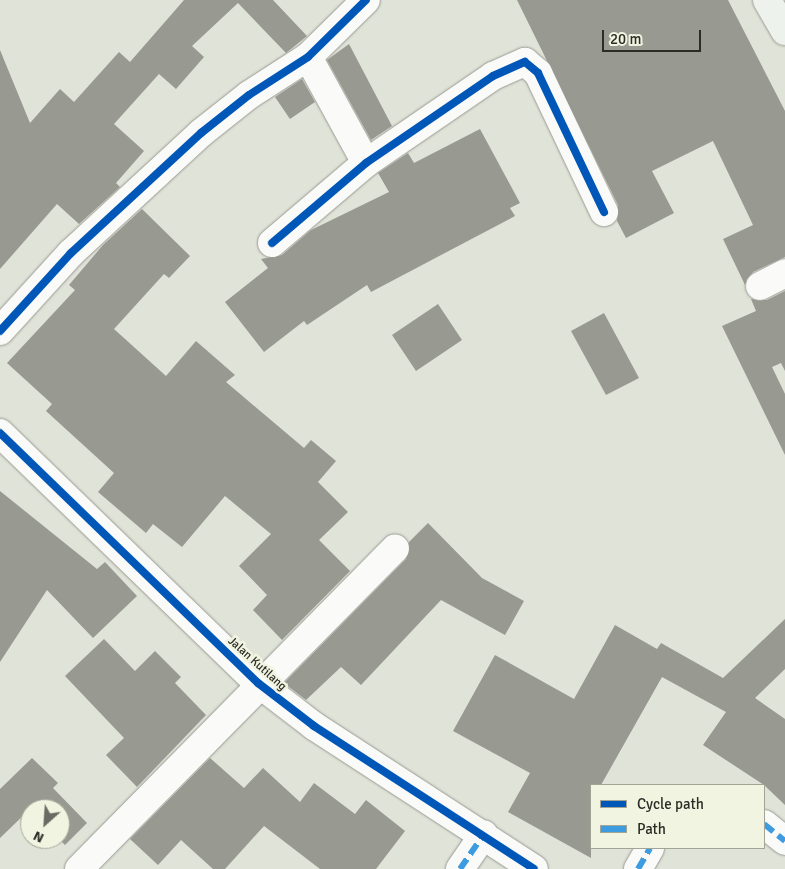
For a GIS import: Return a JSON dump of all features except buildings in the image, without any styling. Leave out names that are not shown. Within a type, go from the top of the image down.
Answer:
[{"type":"main road","points":[[767,0],[785,31]]},
{"type":"street","points":[[0,332],[71,253],[201,133],[249,95],[308,57],[366,0]]},
{"type":"street","points":[[308,57],[366,163]]},
{"type":"street","points":[[272,243],[366,163],[493,76],[525,62],[538,73],[604,212]]},
{"type":"street","points":[[760,286],[785,273]]},
{"type":"street","name":"Jalan Kutilang","points":[[0,432],[258,683],[330,737],[484,834],[534,869]]},
{"type":"street","points":[[79,869],[258,683],[396,548]]},
{"type":"street","points":[[765,825],[785,840]]},
{"type":"street","points":[[460,869],[484,834]]},
{"type":"street","points":[[638,869],[649,849]]},
{"type":"marked path","points":[[765,825],[785,841]]},
{"type":"marked path","points":[[460,869],[484,834]]},
{"type":"marked path","points":[[638,869],[649,849]]},
{"type":"cycle path","points":[[0,331],[71,253],[201,133],[249,95],[308,57],[366,0]]},
{"type":"cycle path","points":[[272,243],[366,163],[493,76],[525,62],[538,73],[604,212]]},
{"type":"cycle path","points":[[0,433],[258,683],[314,726],[534,869]]}]
